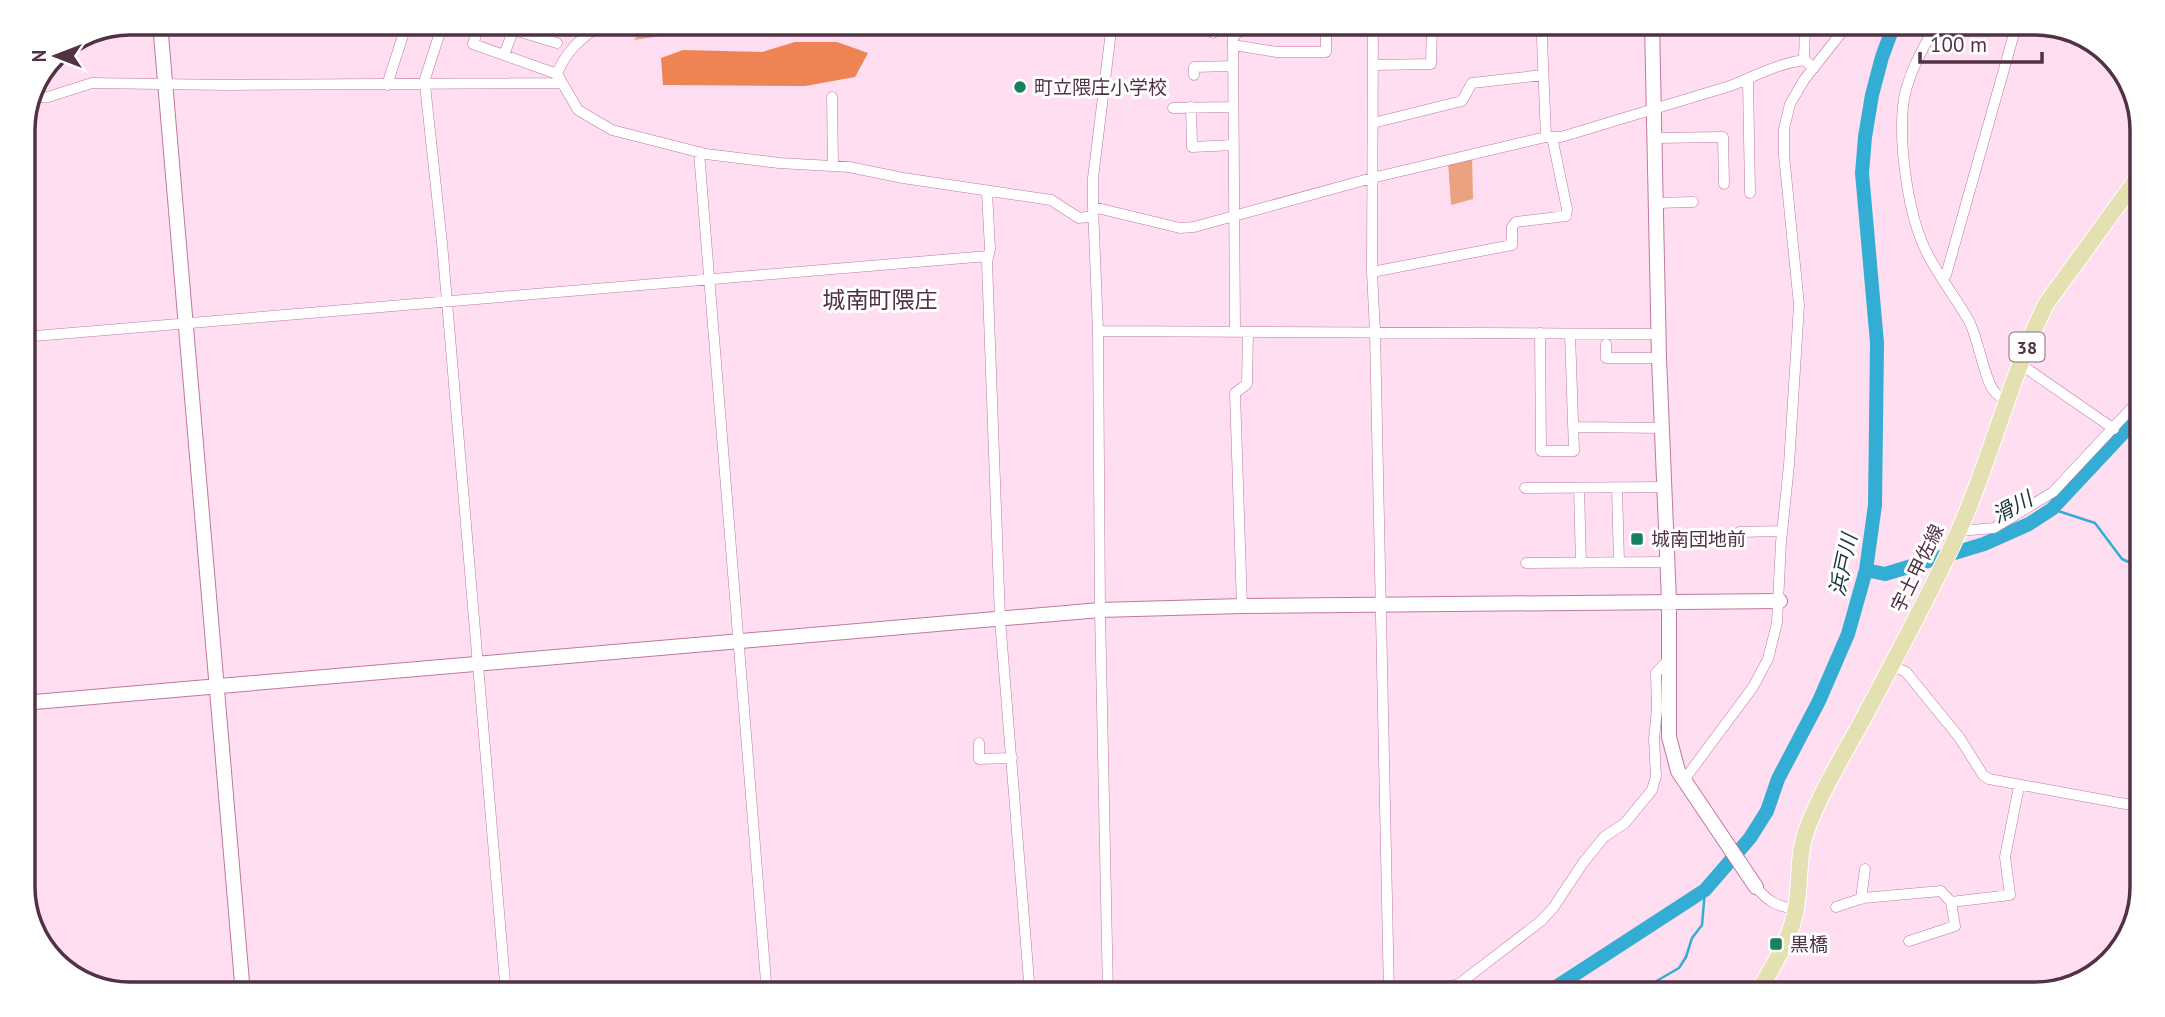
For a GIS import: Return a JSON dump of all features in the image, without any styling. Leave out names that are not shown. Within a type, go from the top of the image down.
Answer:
[{"type":"main road","name":"宇土甲佐線","points":[[1763,982],[1788,935],[1796,909],[1800,850],[1807,829],[1824,791],[1892,666],[1956,537],[2020,364],[2046,304],[2130,193]]},
{"type":"street","points":[[161,35],[242,982]]},
{"type":"street","points":[[387,85],[404,35]]},
{"type":"street","points":[[439,35],[424,85],[446,301],[505,982]]},
{"type":"street","points":[[475,35],[472,44],[559,78],[578,110],[612,130],[699,152],[779,163],[833,166],[1051,200],[1079,218],[1093,211],[1180,228],[1194,227],[1372,178],[1549,137],[1561,137],[1748,80],[1778,65],[1804,60],[1814,68]]},
{"type":"street","points":[[504,55],[512,35]]},
{"type":"street","points":[[537,35],[557,43]]},
{"type":"street","points":[[559,78],[566,54],[582,35]]},
{"type":"street","points":[[1108,982],[1100,611],[1098,331],[1093,178],[1111,35]]},
{"type":"street","points":[[1235,35],[1233,38],[1235,331]]},
{"type":"street","points":[[1233,46],[1277,52],[1326,52],[1326,35]]},
{"type":"street","points":[[1373,35],[1372,272],[1389,982]]},
{"type":"street","points":[[1374,65],[1431,64],[1432,35]]},
{"type":"street","points":[[1372,272],[1512,245],[1512,227],[1516,222],[1566,216],[1567,209],[1549,137],[1543,75],[1544,35]]},
{"type":"street","points":[[1652,35],[1659,358],[1669,601],[1669,737],[1678,771],[1756,887],[1767,900],[1780,907],[1796,909]]},
{"type":"street","points":[[1804,60],[1805,35]]},
{"type":"street","points":[[1686,783],[1758,678],[1768,659],[1777,623],[1799,305],[1784,155],[1784,129],[1790,104],[1840,35]]},
{"type":"street","points":[[1931,35],[1909,83],[1903,106],[1905,172],[1912,210],[1926,251],[1969,321],[1978,341],[1992,390],[2007,400]]},
{"type":"street","points":[[1942,278],[2014,35]]},
{"type":"street","points":[[1194,75],[1194,67],[1233,66]]},
{"type":"street","points":[[1373,123],[1462,101],[1472,83],[1543,75]]},
{"type":"street","points":[[41,97],[92,83],[424,85],[559,78]]},
{"type":"street","points":[[1748,80],[1750,193]]},
{"type":"street","points":[[832,97],[833,166]]},
{"type":"street","points":[[1173,107],[1233,107]]},
{"type":"street","points":[[1191,107],[1192,147],[1234,145]]},
{"type":"street","points":[[1654,138],[1723,133],[1724,184]]},
{"type":"street","points":[[699,152],[766,982]]},
{"type":"street","points":[[987,191],[1000,619],[1029,982]]},
{"type":"street","points":[[1656,203],[1693,202]]},
{"type":"street","points":[[35,336],[988,256]]},
{"type":"street","points":[[1098,331],[1659,334]]},
{"type":"street","points":[[1242,607],[1235,393],[1247,384],[1248,332]]},
{"type":"street","points":[[1539,333],[1541,451],[1574,450],[1570,334]]},
{"type":"street","points":[[1606,344],[1606,358],[1659,358]]},
{"type":"street","points":[[2020,364],[2114,429]]},
{"type":"street","points":[[1956,537],[1994,528],[2053,492],[2130,411]]},
{"type":"street","points":[[1574,427],[1662,428]]},
{"type":"street","points":[[1525,488],[1664,487]]},
{"type":"street","points":[[1579,488],[1581,563]]},
{"type":"street","points":[[1617,488],[1619,562]]},
{"type":"street","points":[[1740,532],[1782,531]]},
{"type":"street","points":[[1526,563],[1667,562]]},
{"type":"street","points":[[35,702],[477,662],[1100,611],[1780,601]]},
{"type":"street","points":[[1462,982],[1541,921],[1604,837],[1625,823],[1641,806],[1656,776],[1656,673],[1668,660]]},
{"type":"street","points":[[1892,666],[1906,672],[1959,737],[1983,775],[1989,779],[2130,805]]},
{"type":"street","points":[[979,743],[979,760],[1012,758]]},
{"type":"street","points":[[1951,902],[2010,895],[2005,857],[2020,786]]},
{"type":"street","points":[[1861,899],[1865,869]]},
{"type":"street","points":[[1836,907],[1861,899],[1941,891],[1951,902],[1955,926],[1909,941]]},
{"type":"shaded area","points":[[638,35],[668,35],[634,40]]},
{"type":"shaded area","points":[[795,42],[837,42],[868,53],[855,77],[805,86],[663,85],[661,58],[683,50],[762,52]]},
{"type":"shaded area","points":[[1472,155],[1473,199],[1451,205],[1448,161]]},
{"type":"waterway","name":"浜戸川","points":[[1563,982],[1705,890],[1750,838],[1767,811],[1778,779],[1819,701],[1848,634],[1866,570],[1875,505],[1877,343],[1862,173],[1872,95],[1890,35]]},
{"type":"waterway","name":"滑川","points":[[1866,570],[1885,574],[1984,544],[2029,524],[2052,509],[2130,426]]},
{"type":"waterway","points":[[2052,509],[2095,523],[2122,559],[2130,563]]},
{"type":"waterway","points":[[1655,982],[1679,968],[1686,957],[1692,938],[1702,925],[1705,890]]},
{"type":"place","name":"町立隈庄小学校","points":[[1020,87]]},
{"type":"place","name":"城南団地前","points":[[1637,539]]},
{"type":"place","name":"黒橋","points":[[1776,944]]},
{"type":"district","name":"城南町隈庄","points":[[880,299]]}]
